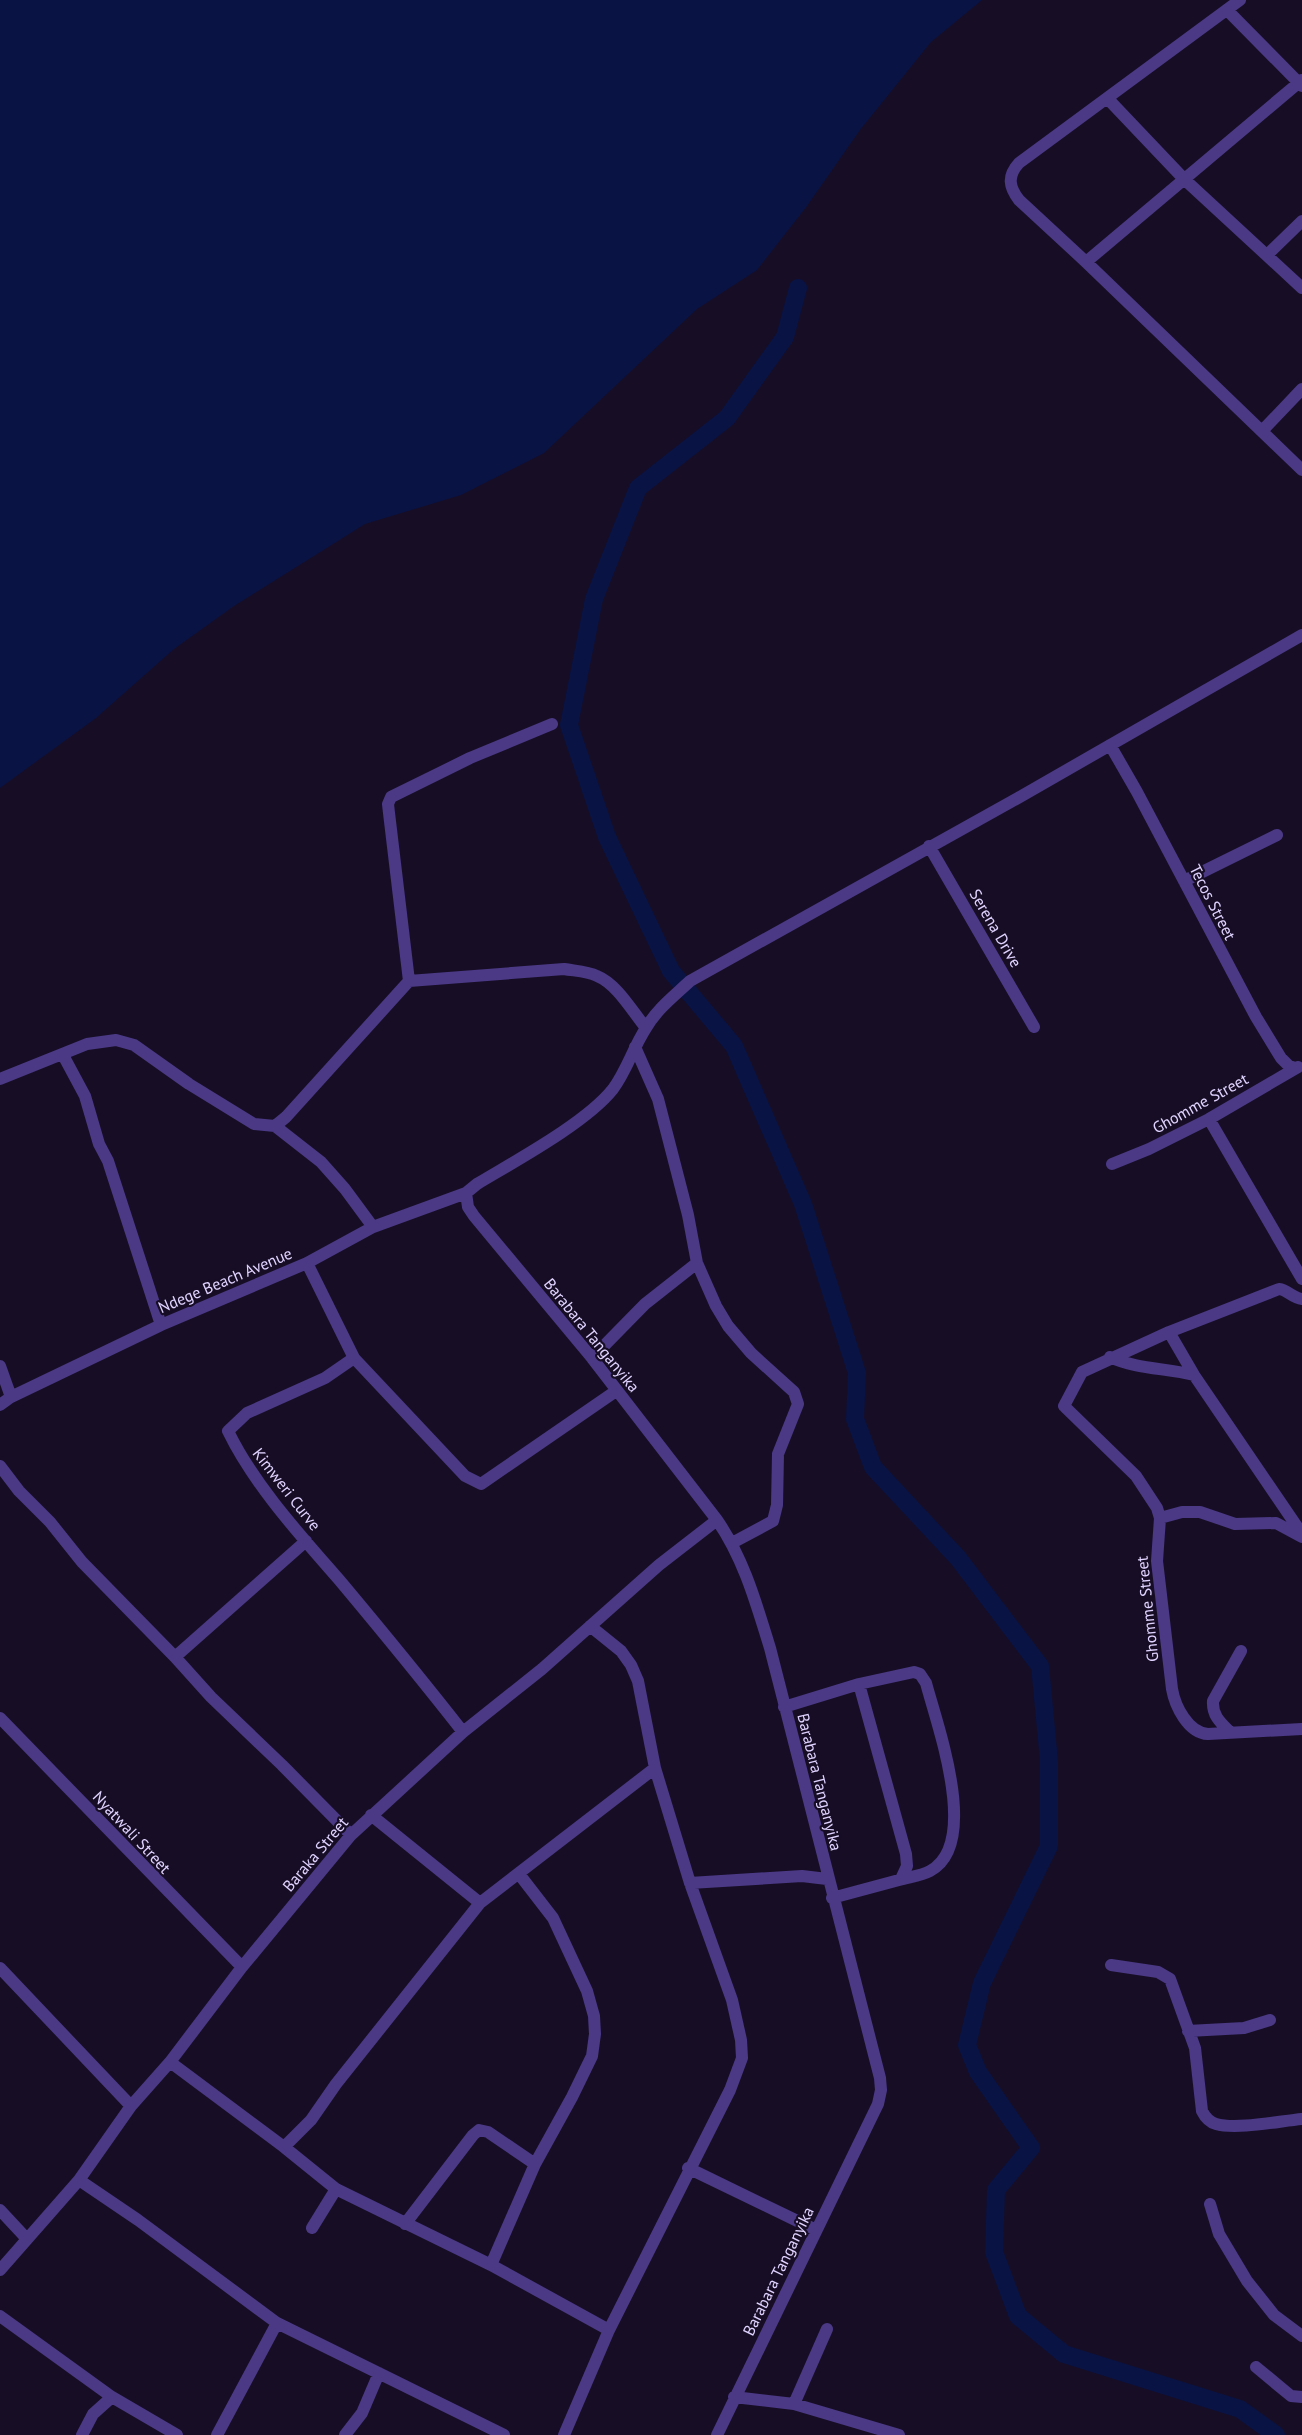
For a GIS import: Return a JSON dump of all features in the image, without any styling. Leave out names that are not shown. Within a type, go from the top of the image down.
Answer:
[{"type":"street","points":[[1240,0],[1019,163],[1012,171],[1010,180],[1012,190],[1019,200],[1302,471]]},
{"type":"street","points":[[1086,262],[1301,83],[1227,10]]},
{"type":"street","points":[[1108,99],[1184,179],[1268,254],[1302,288]]},
{"type":"street","points":[[1268,254],[1302,221]]},
{"type":"street","points":[[1262,431],[1302,389]]},
{"type":"street","name":"Ndege Beach Avenue","points":[[0,1405],[11,1397],[161,1325],[307,1263],[374,1227],[466,1193],[586,1115],[611,1091],[625,1072],[635,1047],[659,1009],[690,981],[1018,798],[1302,635]]},
{"type":"street","points":[[409,981],[389,813],[391,797],[470,758],[552,724]]},
{"type":"street","name":"Tecos Street","points":[[1110,745],[1256,1017],[1281,1058],[1289,1066],[1299,1067]]},
{"type":"street","points":[[1184,881],[1277,835]]},
{"type":"street","name":"Serena Drive","points":[[929,846],[1034,1027]]},
{"type":"street","points":[[275,1126],[286,1117],[409,981],[564,969],[587,973],[599,976],[613,987],[646,1028]]},
{"type":"street","points":[[0,1079],[98,1042],[116,1040],[134,1045],[189,1084],[254,1124],[275,1126],[321,1162],[374,1227]]},
{"type":"street","points":[[635,1047],[658,1099],[688,1215],[697,1263],[728,1326],[750,1353],[794,1392],[798,1404],[778,1454],[777,1505],[773,1521],[732,1543]]},
{"type":"street","points":[[63,1055],[85,1096],[99,1144],[108,1161],[161,1325]]},
{"type":"street","name":"Ghomme Street","points":[[1112,1164],[1149,1149],[1209,1119],[1299,1067]]},
{"type":"street","points":[[1209,1119],[1302,1279]]},
{"type":"street","name":"Barabara Tanganyika","points":[[466,1193],[468,1208],[474,1216],[592,1358],[717,1520],[732,1543],[750,1583],[874,2049],[881,2090],[878,2104],[717,2435]]},
{"type":"street","points":[[307,1263],[354,1358],[465,1476],[480,1484],[616,1391]]},
{"type":"street","points":[[592,1358],[645,1304],[697,1263]]},
{"type":"street","points":[[1302,1299],[1290,1296],[1285,1290],[1279,1289],[1110,1357],[1082,1372],[1064,1406],[1136,1476],[1157,1508],[1160,1518],[1182,1512],[1200,1512],[1235,1524],[1276,1523],[1302,1535]]},
{"type":"street","points":[[1169,1332],[1194,1375],[1302,1535]]},
{"type":"street","points":[[1110,1357],[1123,1363],[1168,1368],[1194,1375]]},
{"type":"street","name":"Kimweri Curve","points":[[354,1358],[325,1378],[247,1413],[228,1431],[240,1456],[306,1541],[463,1732]]},
{"type":"street","points":[[0,1366],[11,1397]]},
{"type":"street","points":[[0,1466],[19,1491],[50,1522],[82,1563],[175,1657],[211,1698],[351,1835]]},
{"type":"street","name":"Ghomme Street","points":[[1160,1518],[1157,1561],[1174,1700],[1196,1731],[1208,1734],[1302,1729]]},
{"type":"street","name":"Baraka Street","points":[[0,2270],[80,2180],[131,2106],[170,2062],[242,1967],[351,1835],[463,1732],[542,1669],[659,1565],[717,1520]]},
{"type":"street","points":[[175,1657],[306,1541]]},
{"type":"street","points":[[564,2435],[609,2330],[647,2258],[688,2168],[730,2090],[742,2058],[732,2000],[690,1883],[655,1768],[638,1681],[621,1651],[590,1626]]},
{"type":"street","points":[[1231,1733],[1216,1718],[1213,1701],[1241,1651]]},
{"type":"street","points":[[784,1707],[906,1672],[920,1674],[926,1683],[949,1774],[954,1803],[954,1830],[948,1852],[938,1865],[931,1870],[832,1898]]},
{"type":"street","points":[[859,1684],[906,1854],[907,1866],[901,1879]]},
{"type":"street","name":"Nyatwali Street","points":[[0,1718],[242,1967]]},
{"type":"street","points":[[284,2147],[311,2120],[350,2067],[480,1904],[576,1827],[655,1768]]},
{"type":"street","points":[[371,1815],[480,1904]]},
{"type":"street","points":[[490,2265],[535,2164],[592,2056],[594,2016],[587,1991],[553,1918],[519,1874]]},
{"type":"street","points":[[690,1883],[802,1876],[827,1879]]},
{"type":"street","points":[[1111,1965],[1158,1972],[1170,1979],[1195,2049],[1202,2111],[1206,2118],[1215,2124],[1246,2125],[1302,2119]]},
{"type":"street","points":[[0,1968],[131,2106]]},
{"type":"street","points":[[1188,2031],[1244,2028],[1270,2020]]},
{"type":"street","points":[[170,2062],[336,2189],[490,2265],[609,2330]]},
{"type":"street","points":[[405,2224],[479,2130],[488,2132],[535,2164]]},
{"type":"street","points":[[688,2168],[816,2230]]},
{"type":"street","points":[[80,2180],[277,2323],[504,2435]]},
{"type":"street","points":[[312,2228],[336,2189]]},
{"type":"street","points":[[1210,2204],[1220,2234],[1246,2281],[1274,2315],[1302,2336]]},
{"type":"street","points":[[0,2210],[27,2239]]},
{"type":"street","points":[[0,2316],[112,2397],[177,2435]]},
{"type":"street","points":[[217,2435],[277,2323]]},
{"type":"street","points":[[794,2404],[827,2328]]},
{"type":"street","points":[[1256,2367],[1292,2396],[1302,2397]]},
{"type":"street","points":[[345,2435],[362,2413],[379,2373]]},
{"type":"street","points":[[82,2435],[93,2414],[112,2397]]},
{"type":"street","points":[[734,2397],[794,2404],[899,2435]]},
{"type":"shaded area","points":[[0,0],[982,0],[931,42],[860,130],[807,206],[757,270],[697,309],[544,453],[461,495],[365,524],[234,606],[174,649],[96,718],[0,788]]},
{"type":"waterway","points":[[798,288],[785,337],[727,418],[638,488],[594,599],[569,725],[607,837],[671,971],[734,1046],[803,1204],[857,1373],[855,1419],[873,1467],[958,1558],[1040,1666],[1049,1761],[1049,1846],[982,1983],[967,2045],[978,2072],[1031,2148],[996,2190],[994,2252],[1018,2316],[1064,2354],[1240,2409],[1276,2435]]}]
